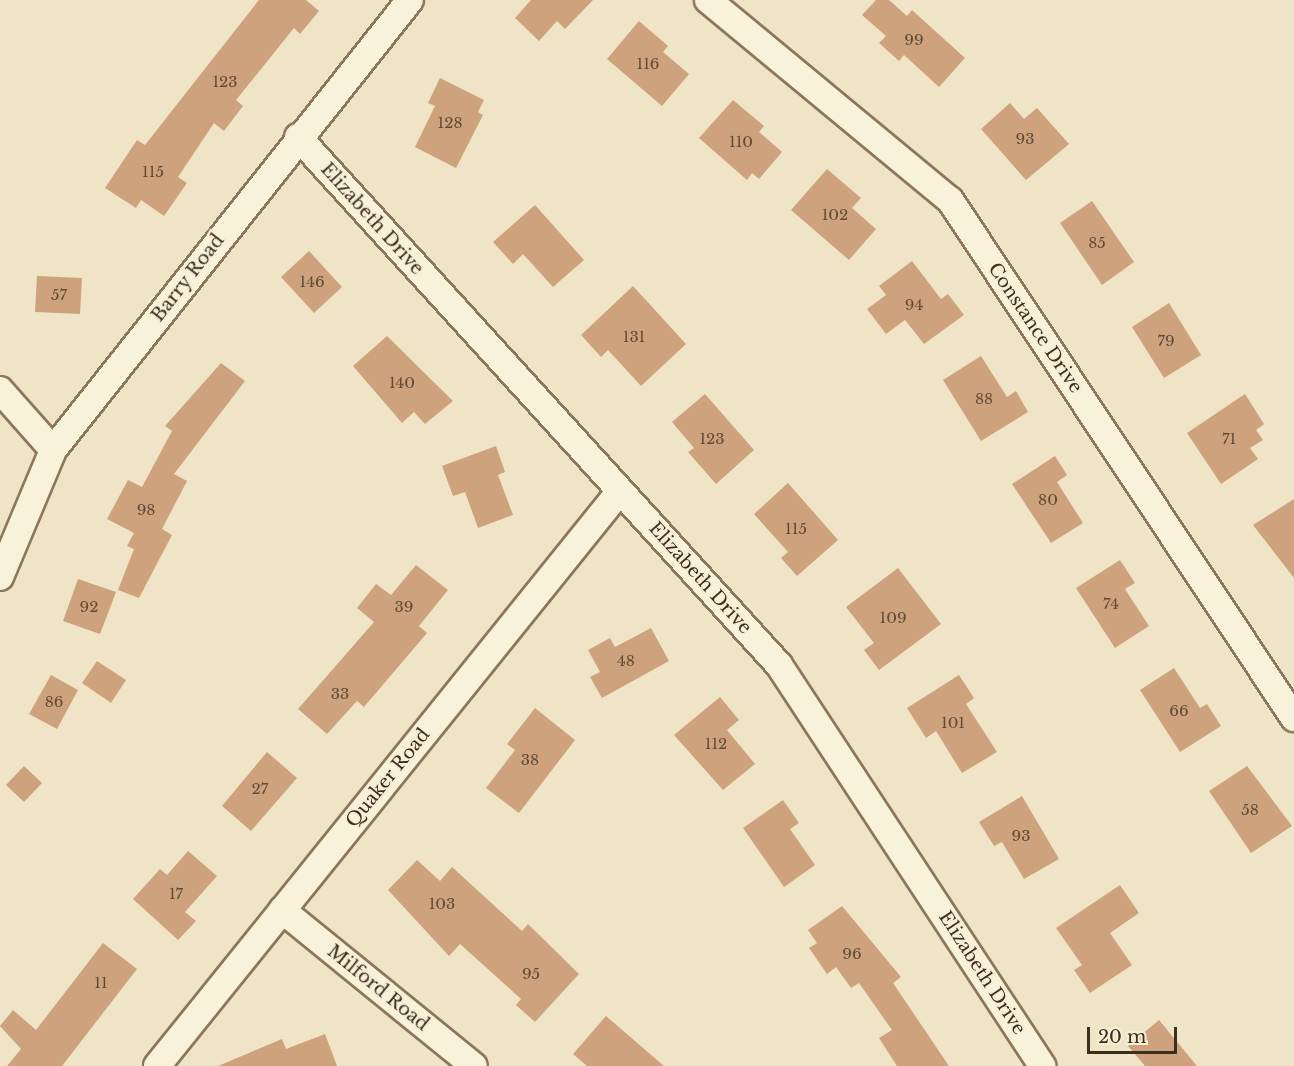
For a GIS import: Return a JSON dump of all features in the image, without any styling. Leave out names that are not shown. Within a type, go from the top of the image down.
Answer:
[{"type":"street","name":"Barry Road","points":[[0,577],[53,450],[298,137],[410,0]]},
{"type":"street","name":"Constance Drive","points":[[708,0],[950,200],[1294,718]]},
{"type":"street","name":"Elizabeth Drive","points":[[298,137],[779,665],[1042,1066]]},
{"type":"street","points":[[0,390],[53,450]]},
{"type":"street","name":"Quaker Road","points":[[157,1066],[620,490]]},
{"type":"street","name":"Milford Road","points":[[282,910],[474,1066]]},
{"type":"building","points":[[259,0],[306,0],[319,11],[300,34],[294,28],[236,100],[243,106],[224,131],[214,123],[178,177],[187,183],[164,216],[141,200],[136,208],[105,188],[137,140],[145,145]]},
{"type":"building","points":[[531,0],[593,0],[565,29],[557,21],[539,41],[515,18]]},
{"type":"building","points":[[876,0],[889,0],[907,16],[912,10],[965,58],[939,87],[904,55],[899,61],[879,43],[886,36],[862,15]]},
{"type":"building","points":[[639,21],[668,46],[663,52],[689,74],[662,106],[607,59]]},
{"type":"building","points":[[440,78],[484,100],[478,112],[483,115],[456,168],[415,147],[435,106],[428,103]]},
{"type":"building","points":[[733,100],[764,126],[759,132],[782,152],[759,179],[752,173],[747,180],[699,138]]},
{"type":"building","points":[[1010,103],[1024,119],[1037,108],[1069,144],[1026,180],[981,129]]},
{"type":"building","points":[[827,169],[861,198],[852,208],[876,229],[849,260],[791,210]]},
{"type":"building","points":[[1092,201],[1134,262],[1102,285],[1060,223]]},
{"type":"building","points":[[535,205],[584,260],[553,287],[523,254],[513,264],[493,242]]},
{"type":"building","points":[[309,251],[342,287],[314,313],[281,277]]},
{"type":"building","points":[[912,261],[941,299],[948,294],[964,315],[924,344],[905,320],[886,334],[867,309],[886,295],[879,286]]},
{"type":"building","points":[[37,276],[82,278],[80,314],[35,312]]},
{"type":"building","points":[[633,286],[686,344],[641,386],[608,350],[601,357],[581,335]]},
{"type":"building","points":[[1169,303],[1201,355],[1164,378],[1132,327]]},
{"type":"building","points":[[387,336],[453,401],[425,424],[414,412],[402,423],[353,366]]},
{"type":"building","points":[[981,356],[1007,397],[1016,391],[1028,412],[981,441],[943,380]]},
{"type":"building","points":[[221,363],[245,381],[174,474],[187,481],[162,529],[172,535],[139,598],[118,590],[134,549],[127,546],[134,533],[107,519],[128,480],[142,487],[172,431],[165,426]]},
{"type":"building","points":[[705,394],[754,450],[716,484],[688,452],[694,448],[672,422]]},
{"type":"building","points":[[1245,394],[1264,424],[1256,430],[1263,440],[1250,448],[1258,459],[1221,484],[1187,433]]},
{"type":"building","points":[[496,446],[505,472],[498,475],[513,515],[478,528],[465,492],[453,496],[442,466]]},
{"type":"building","points":[[1055,456],[1067,475],[1057,482],[1083,523],[1051,543],[1012,484]]},
{"type":"building","points":[[788,483],[838,540],[797,576],[781,558],[788,552],[754,514]]},
{"type":"building","points":[[1294,499],[1294,578],[1253,525]]},
{"type":"building","points":[[1120,560],[1135,583],[1125,589],[1149,626],[1115,648],[1076,588]]},
{"type":"building","points":[[416,565],[448,590],[419,626],[427,633],[364,707],[357,701],[327,734],[298,709],[374,622],[357,608],[376,584],[391,595]]},
{"type":"building","points":[[898,568],[941,624],[879,670],[864,650],[874,643],[846,607]]},
{"type":"building","points":[[78,579],[116,592],[100,634],[63,621]]},
{"type":"building","points":[[651,628],[669,661],[602,698],[590,677],[600,672],[588,650],[610,638],[615,647]]},
{"type":"building","points":[[97,661],[126,680],[111,703],[82,683]]},
{"type":"building","points":[[1174,668],[1200,708],[1207,704],[1221,726],[1180,752],[1140,690]]},
{"type":"building","points":[[51,675],[78,690],[57,729],[29,714]]},
{"type":"building","points":[[959,675],[974,698],[966,704],[997,752],[962,773],[936,731],[926,738],[907,708]]},
{"type":"building","points":[[720,697],[739,720],[727,730],[755,764],[723,790],[674,735]]},
{"type":"building","points":[[535,708],[575,740],[519,813],[486,788],[515,750],[507,744]]},
{"type":"building","points":[[267,752],[297,778],[251,831],[222,806]]},
{"type":"building","points":[[24,766],[42,783],[24,802],[6,785]]},
{"type":"building","points":[[1247,766],[1292,826],[1251,853],[1209,791]]},
{"type":"building","points":[[1022,796],[1059,859],[1024,879],[1002,842],[994,846],[979,822]]},
{"type":"building","points":[[783,800],[799,823],[790,829],[815,865],[784,887],[743,828]]},
{"type":"building","points":[[188,851],[217,876],[185,912],[196,921],[178,940],[133,899],[160,869],[167,875]]},
{"type":"building","points":[[417,860],[440,881],[452,867],[522,931],[528,924],[579,974],[535,1022],[516,1005],[521,999],[460,944],[449,956],[388,890]]},
{"type":"building","points":[[1120,885],[1139,913],[1110,933],[1132,965],[1090,993],[1074,970],[1082,965],[1056,928]]},
{"type":"building","points":[[842,906],[901,977],[893,983],[949,1066],[897,1066],[879,1038],[892,1030],[859,983],[851,988],[836,967],[827,974],[809,948],[817,943],[808,930]]},
{"type":"building","points":[[103,943],[137,969],[62,1066],[7,1066],[21,1049],[0,1026],[13,1010],[36,1030]]},
{"type":"building","points":[[606,1016],[664,1066],[587,1066],[573,1054]]},
{"type":"building","points":[[1159,1020],[1197,1066],[1145,1066],[1128,1046]]},
{"type":"building","points":[[325,1034],[337,1066],[218,1066],[282,1039],[286,1049]]}]
